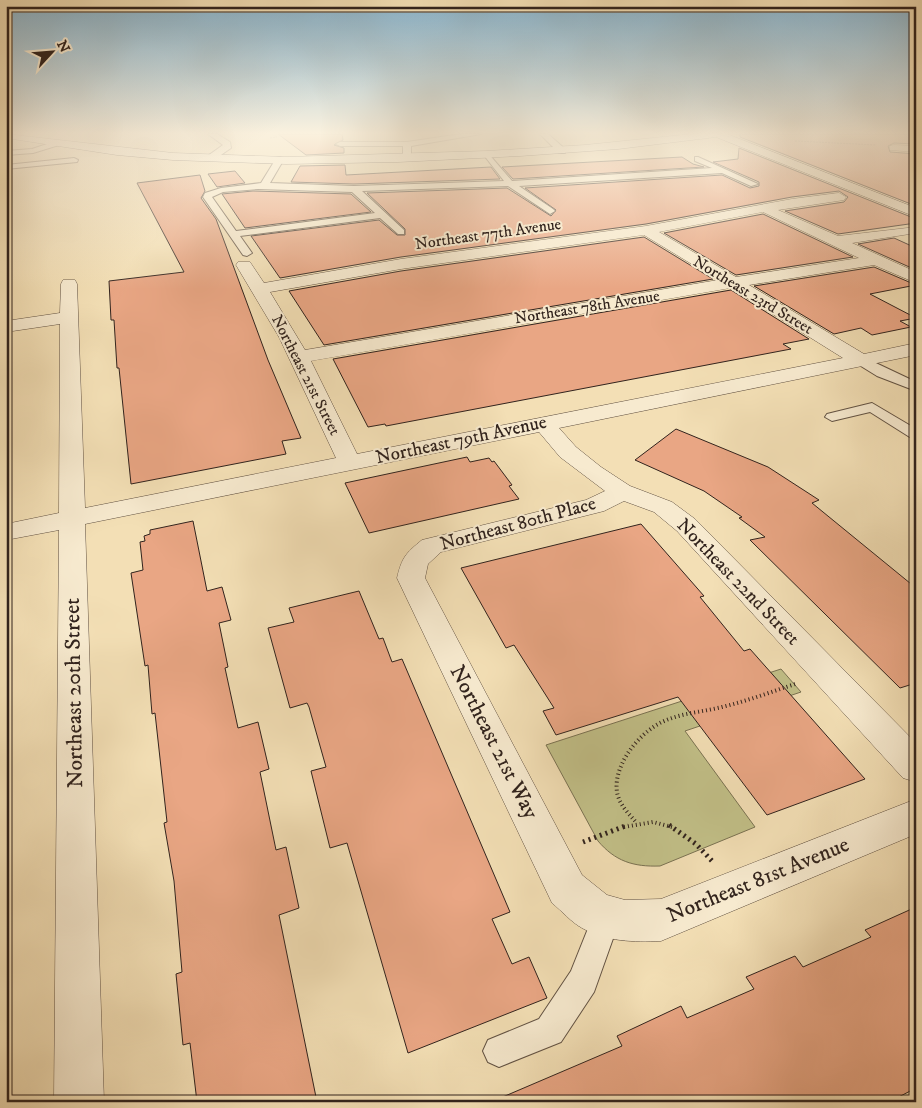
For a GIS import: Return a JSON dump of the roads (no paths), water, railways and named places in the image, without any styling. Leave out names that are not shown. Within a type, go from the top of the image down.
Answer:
[{"type":"street","points":[[847,186],[916,213]]},
{"type":"street","name":"Northeast 77th Avenue","points":[[260,289],[401,264],[646,230],[764,208],[840,197]]},
{"type":"street","points":[[764,208],[916,278]]},
{"type":"street","name":"Northeast 23rd Street","points":[[646,230],[861,360]]},
{"type":"street","points":[[836,241],[912,230]]},
{"type":"street","name":"Northeast 21st Street","points":[[245,259],[260,289],[300,357],[349,462]]},
{"type":"street","name":"Northeast 78th Avenue","points":[[300,357],[548,313],[874,260]]},
{"type":"street","name":"Northeast 20th Street","points":[[70,284],[78,1102]]},
{"type":"street","points":[[6,327],[70,317]]},
{"type":"street","name":"Northeast 79th Avenue","points":[[6,532],[916,349]]},
{"type":"street","name":"Northeast 22nd Street","points":[[544,423],[568,452],[592,472],[621,491],[663,507],[686,525],[916,767]]},
{"type":"street","name":"Northeast 80th Place","points":[[415,560],[432,546],[595,506],[612,498],[621,491]]},
{"type":"street","name":"Northeast 21st Way","points":[[415,560],[411,578],[567,889],[601,914]]},
{"type":"street","name":"Northeast 81st Avenue","points":[[601,914],[625,920],[661,920],[916,816]]},
{"type":"lane","points":[[245,259],[233,234],[207,197],[208,195],[221,191],[264,186],[354,189],[439,186]]},
{"type":"lane","points":[[513,186],[550,211]]},
{"type":"lane","points":[[354,189],[401,232]]},
{"type":"lane","points":[[233,234],[383,215]]},
{"type":"lane","points":[[861,360],[882,373],[916,387]]},
{"type":"lane","points":[[882,373],[892,386],[916,401]]},
{"type":"lane","points":[[832,416],[872,407],[916,436]]},
{"type":"lane","points":[[499,1051],[550,1031],[583,981],[601,914]]}]
